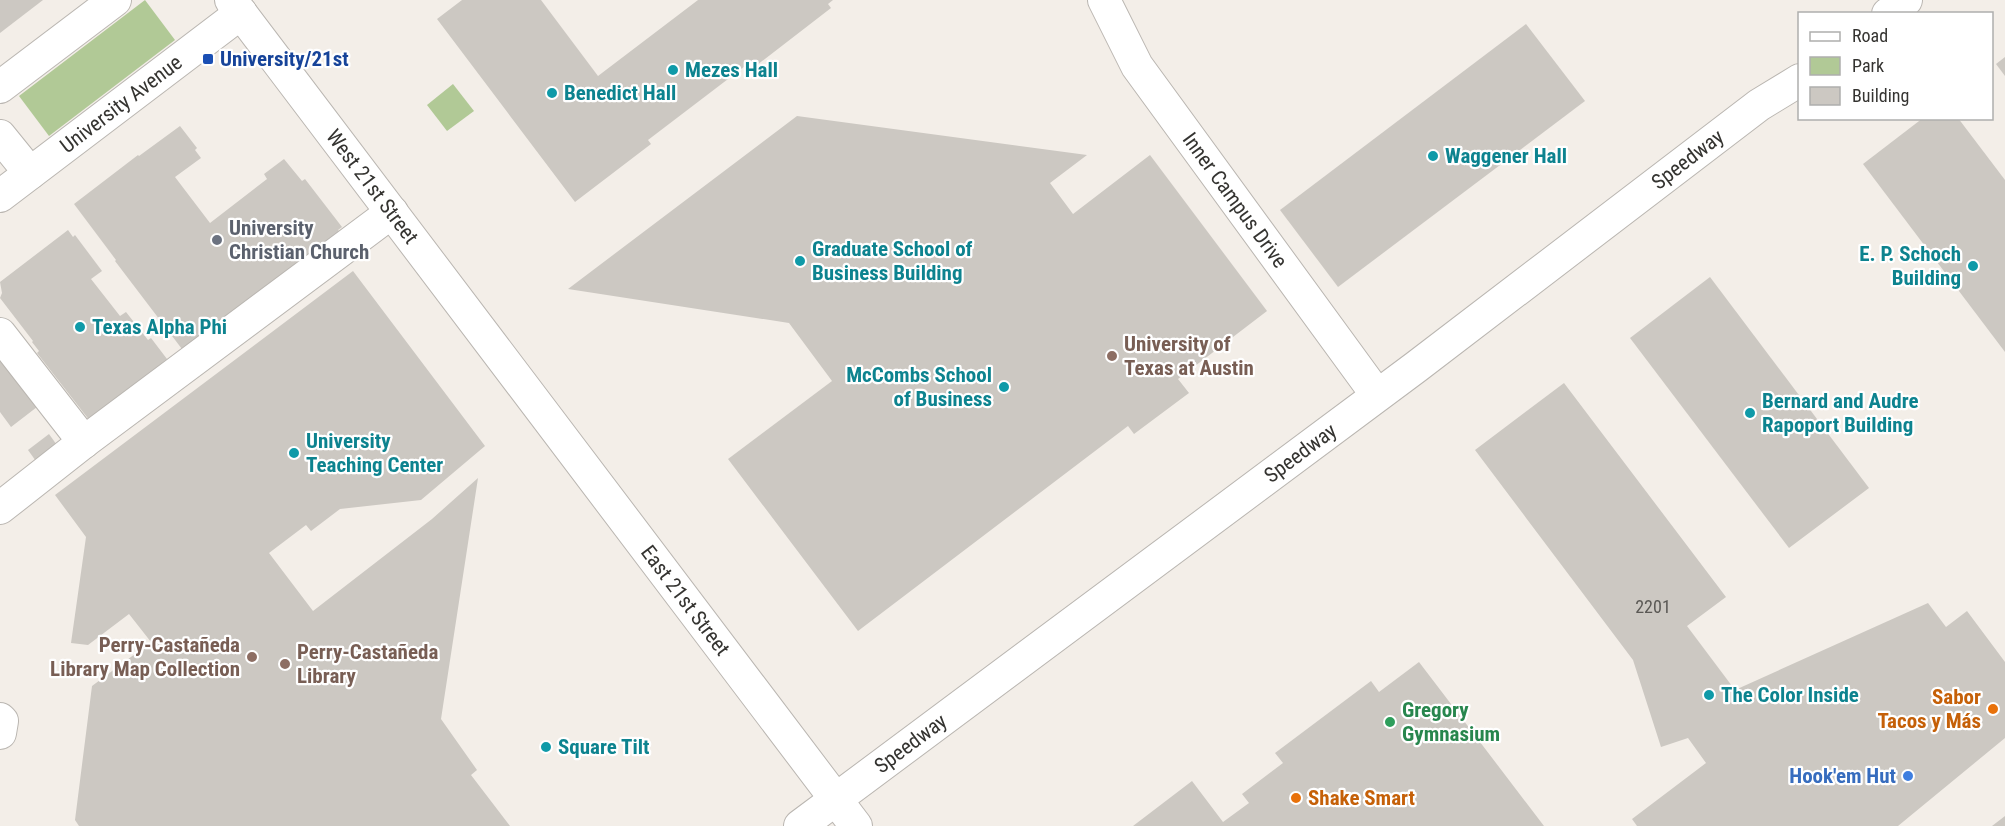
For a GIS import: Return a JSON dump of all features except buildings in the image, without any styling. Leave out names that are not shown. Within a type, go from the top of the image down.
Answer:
[{"type":"street","points":[[0,87],[115,0]]},
{"type":"street","name":"Inner Campus Drive","points":[[1104,0],[1137,66],[1377,395]]},
{"type":"street","points":[[1891,12],[1906,0]]},
{"type":"street","name":"University Avenue","points":[[0,196],[236,6]]},
{"type":"street","name":"West 21st Street","points":[[236,6],[514,374]]},
{"type":"street","name":"Speedway","points":[[800,826],[1377,395],[1759,105],[1798,81]]},
{"type":"street","points":[[0,136],[30,173]]},
{"type":"street","points":[[0,508],[84,442],[392,212]]},
{"type":"street","points":[[0,334],[84,442]]},
{"type":"street","name":"East 21st Street","points":[[514,374],[856,826]]},
{"type":"street","points":[[0,719],[2,721],[0,733]]},
{"type":"green space","points":[[145,0],[175,40],[49,136],[19,96]]},
{"type":"green space","points":[[453,84],[474,111],[447,131],[427,105]]},
{"type":"place","name":"University/21st","points":[[208,59]]},
{"type":"place","name":"Mezes Hall","points":[[673,70]]},
{"type":"place","name":"Benedict Hall","points":[[552,93]]},
{"type":"place","name":"Waggener Hall","points":[[1433,156]]},
{"type":"place","name":"University Christian Church","points":[[217,240]]},
{"type":"place","name":"Graduate School of Business Building","points":[[800,261]]},
{"type":"place","name":"E. P. Schoch Building","points":[[1973,266]]},
{"type":"place","name":"Texas Alpha Phi","points":[[80,327]]},
{"type":"place","name":"University of Texas at Austin","points":[[1112,356]]},
{"type":"place","name":"McCombs School of Business","points":[[1004,387]]},
{"type":"place","name":"Bernard and Audre Rapoport Building","points":[[1750,413]]},
{"type":"place","name":"University Teaching Center","points":[[294,453]]},
{"type":"place","name":"Perry-Castañeda Library Map Collection","points":[[252,657]]},
{"type":"place","name":"Perry-Castañeda Library","points":[[285,664]]},
{"type":"place","name":"The Color Inside","points":[[1709,695]]},
{"type":"place","name":"Sabor Tacos y Más","points":[[1993,709]]},
{"type":"place","name":"Gregory Gymnasium","points":[[1390,722]]},
{"type":"place","name":"Square Tilt","points":[[546,747]]},
{"type":"place","name":"Hook'em Hut","points":[[1908,776]]},
{"type":"place","name":"Shake Smart","points":[[1296,798]]}]
